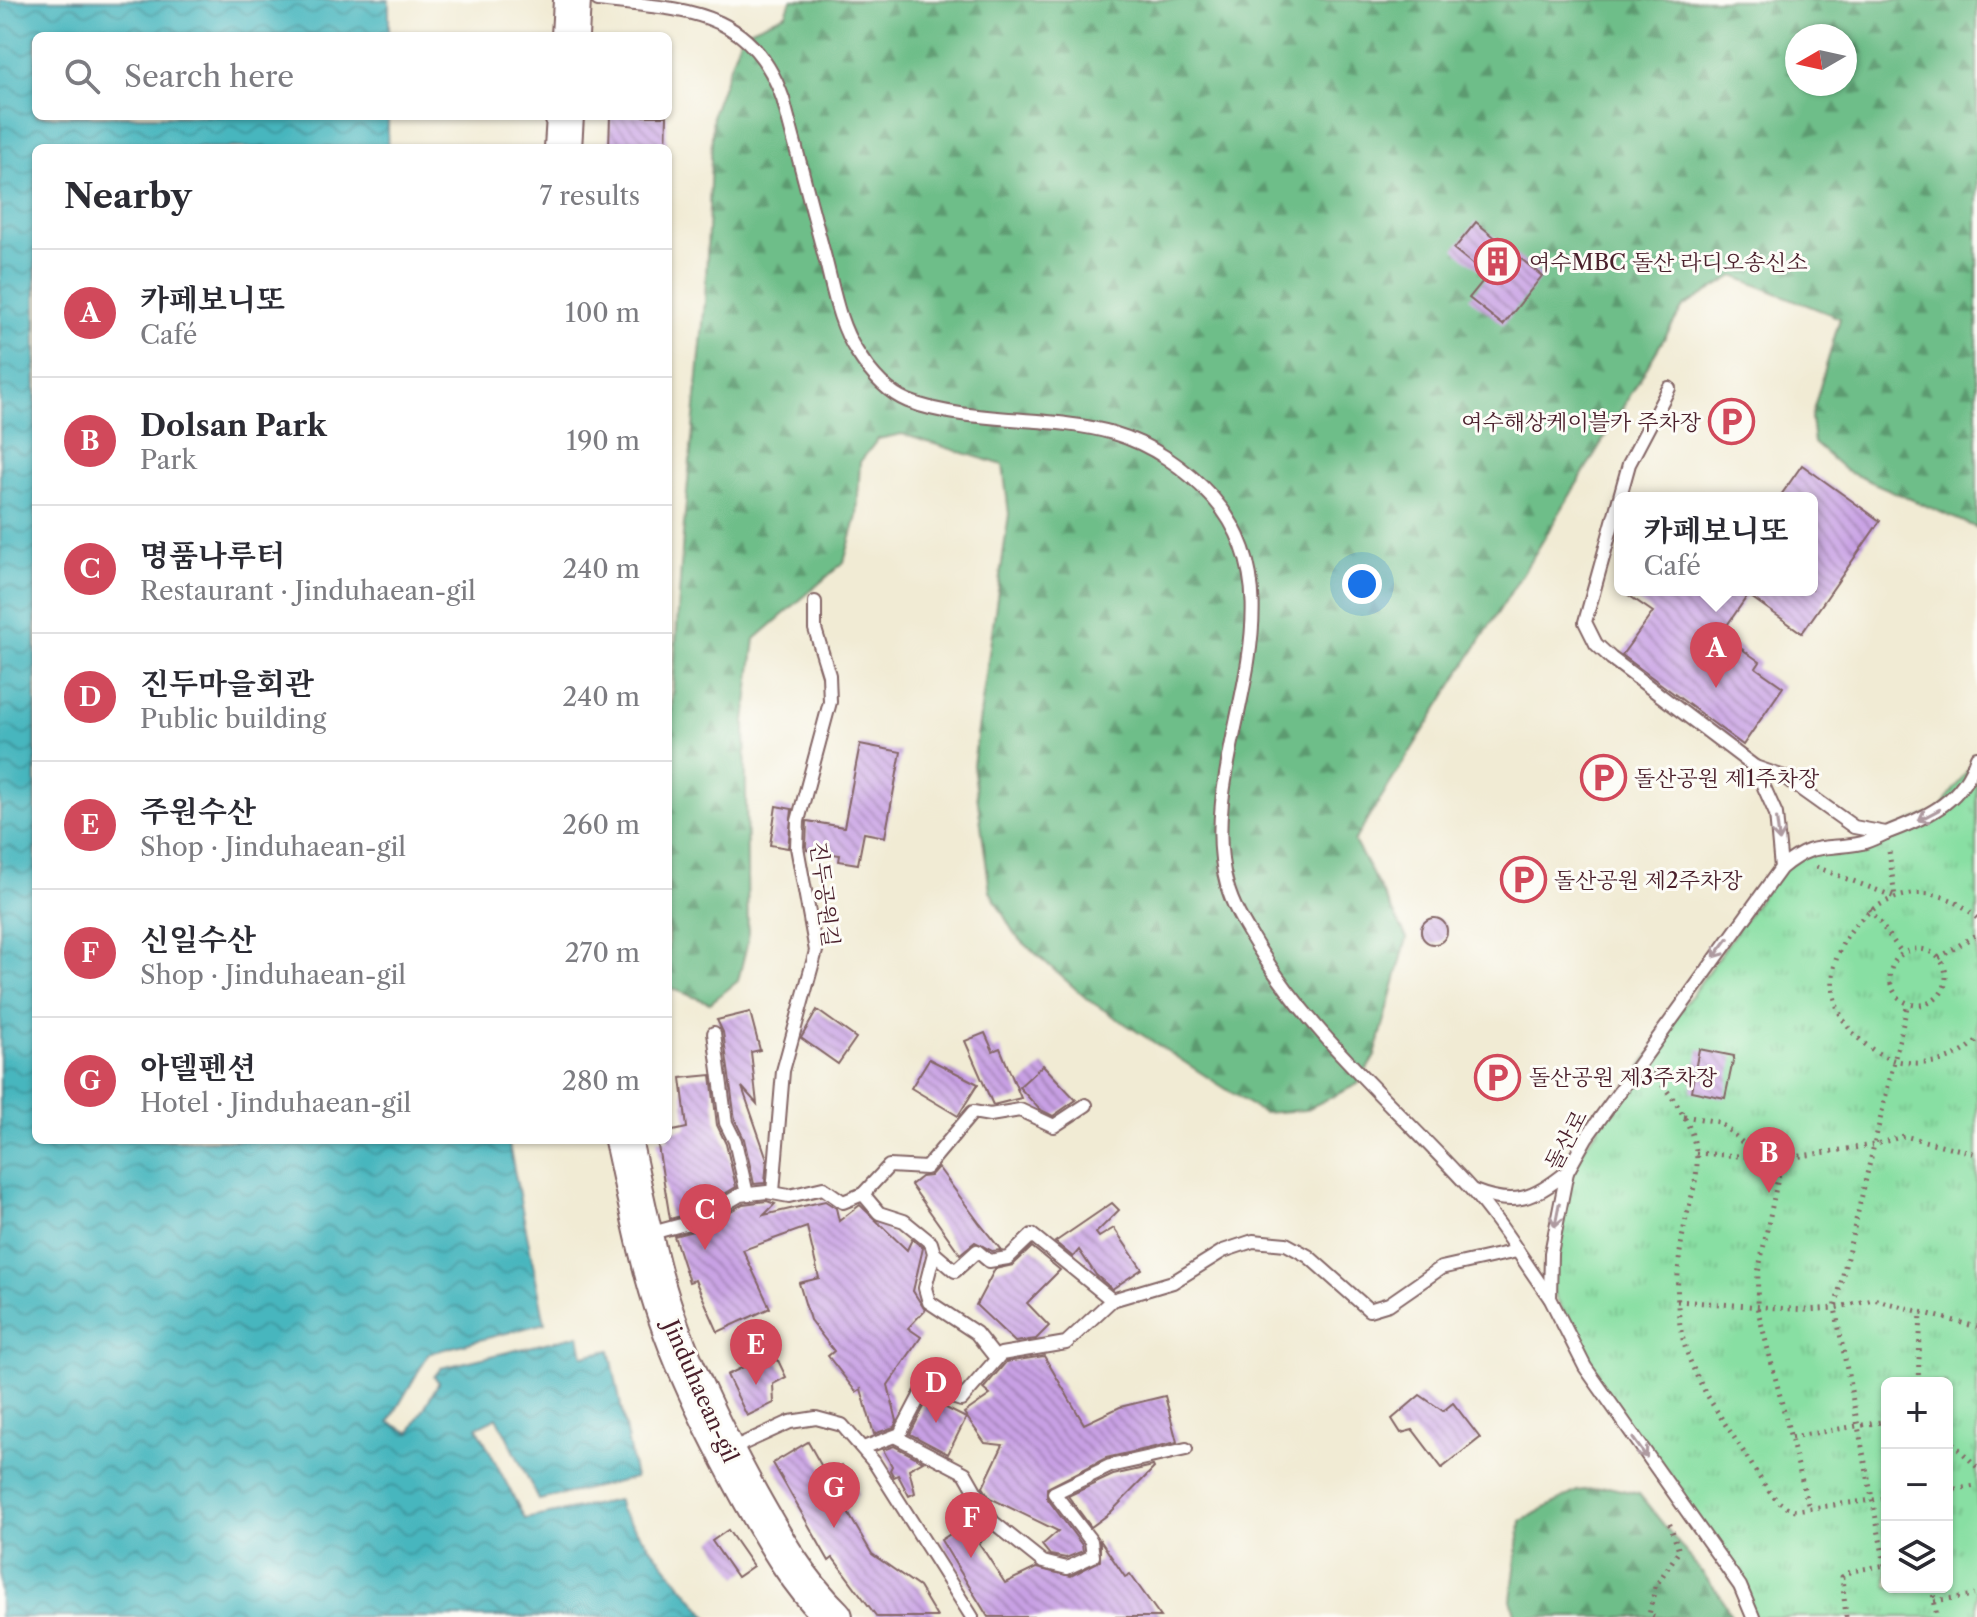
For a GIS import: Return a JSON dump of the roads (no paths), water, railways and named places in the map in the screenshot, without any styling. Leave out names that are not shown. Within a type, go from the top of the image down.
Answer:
[{"type":"street","points":[[570,32],[572,0]]},
{"type":"street","points":[[563,144],[565,120]]},
{"type":"street","name":"Jinduhaean-gil","points":[[624,1144],[654,1277],[678,1344],[726,1451],[792,1567],[834,1617]]},
{"type":"lane","points":[[598,0],[706,16],[742,33],[761,52],[774,74],[783,99],[844,329],[870,370],[888,388],[910,401],[937,407],[1094,428],[1127,437],[1182,469],[1228,518],[1247,568],[1251,599],[1247,671],[1220,804],[1222,864],[1228,889],[1254,941],[1300,1011],[1474,1191],[1550,1298]]},
{"type":"lane","points":[[1621,492],[1629,464],[1669,388]]},
{"type":"lane","points":[[1614,518],[1585,622],[1596,644],[1755,767],[1784,777],[1854,827],[1886,833]]},
{"type":"lane","name":"진두공원길","points":[[773,1192],[783,1071],[816,951],[797,847],[798,821],[830,702],[829,675],[815,629],[815,602]]},
{"type":"lane","name":"돌산로","points":[[1753,1617],[1740,1586],[1585,1367],[1550,1298],[1553,1236],[1567,1172],[1640,1059],[1781,868],[1804,850],[1858,844],[1939,810],[1959,793],[1972,774],[1977,757]]},
{"type":"lane","points":[[1755,767],[1776,814],[1781,868]]},
{"type":"lane","points":[[714,1033],[726,1123],[735,1141],[747,1194]]},
{"type":"lane","points":[[645,1234],[696,1221],[730,1198],[747,1194],[773,1192],[789,1196],[823,1188],[843,1202],[863,1194],[889,1166],[926,1168],[973,1112],[990,1115],[1020,1110],[1054,1126],[1086,1105]]},
{"type":"lane","points":[[1474,1191],[1499,1200],[1514,1200],[1541,1190],[1567,1172]]},
{"type":"lane","points":[[863,1194],[879,1213],[904,1221],[925,1236],[934,1253],[955,1271],[977,1251],[994,1263],[1008,1258],[1032,1235],[1112,1300]]},
{"type":"lane","points":[[863,1448],[896,1437],[904,1430],[921,1390],[928,1387],[961,1400],[995,1357],[1066,1343],[1112,1300],[1173,1282],[1223,1251],[1253,1241],[1286,1244],[1308,1256],[1369,1310],[1389,1304],[1441,1268],[1517,1251]]},
{"type":"lane","points":[[934,1253],[925,1288],[929,1302],[976,1333],[995,1357]]},
{"type":"lane","points":[[726,1451],[790,1422],[816,1418],[842,1425],[863,1448],[972,1617]]},
{"type":"lane","points":[[896,1437],[965,1473],[1000,1530],[1043,1562],[1067,1568],[1085,1562],[1093,1556],[1094,1550],[1091,1541],[1054,1497],[1054,1493],[1110,1466],[1186,1449]]},
{"type":"water","points":[[0,0],[389,0],[389,32],[32,32],[32,120],[388,120],[388,144],[32,144],[32,1144],[509,1144],[545,1323],[429,1353],[389,1422],[410,1433],[439,1382],[434,1377],[441,1368],[579,1335],[583,1356],[610,1350],[635,1478],[539,1500],[497,1417],[477,1427],[525,1519],[618,1500],[620,1510],[708,1617],[0,1617]]},
{"type":"place","name":"여수MBC 돌산 라디오송신소","points":[[1498,262]]},
{"type":"place","name":"여수해상케이블카 주차장","points":[[1732,422]]},
{"type":"place","name":"카페보니또","points":[[1716,688]]},
{"type":"place","name":"돌산공원 제1주차장","points":[[1603,778]]},
{"type":"place","name":"돌산공원 제2주차장","points":[[1523,880]]},
{"type":"place","name":"돌산공원 제3주차장","points":[[1498,1077]]},
{"type":"place","name":"Dolsan Park","points":[[1769,1193]]},
{"type":"place","name":"명품나루터","points":[[705,1250]]},
{"type":"place","name":"주원수산","points":[[756,1385]]},
{"type":"place","name":"진두마을회관","points":[[936,1423]]},
{"type":"place","name":"아델펜션","points":[[834,1528]]},
{"type":"place","name":"신일수산","points":[[971,1558]]}]
